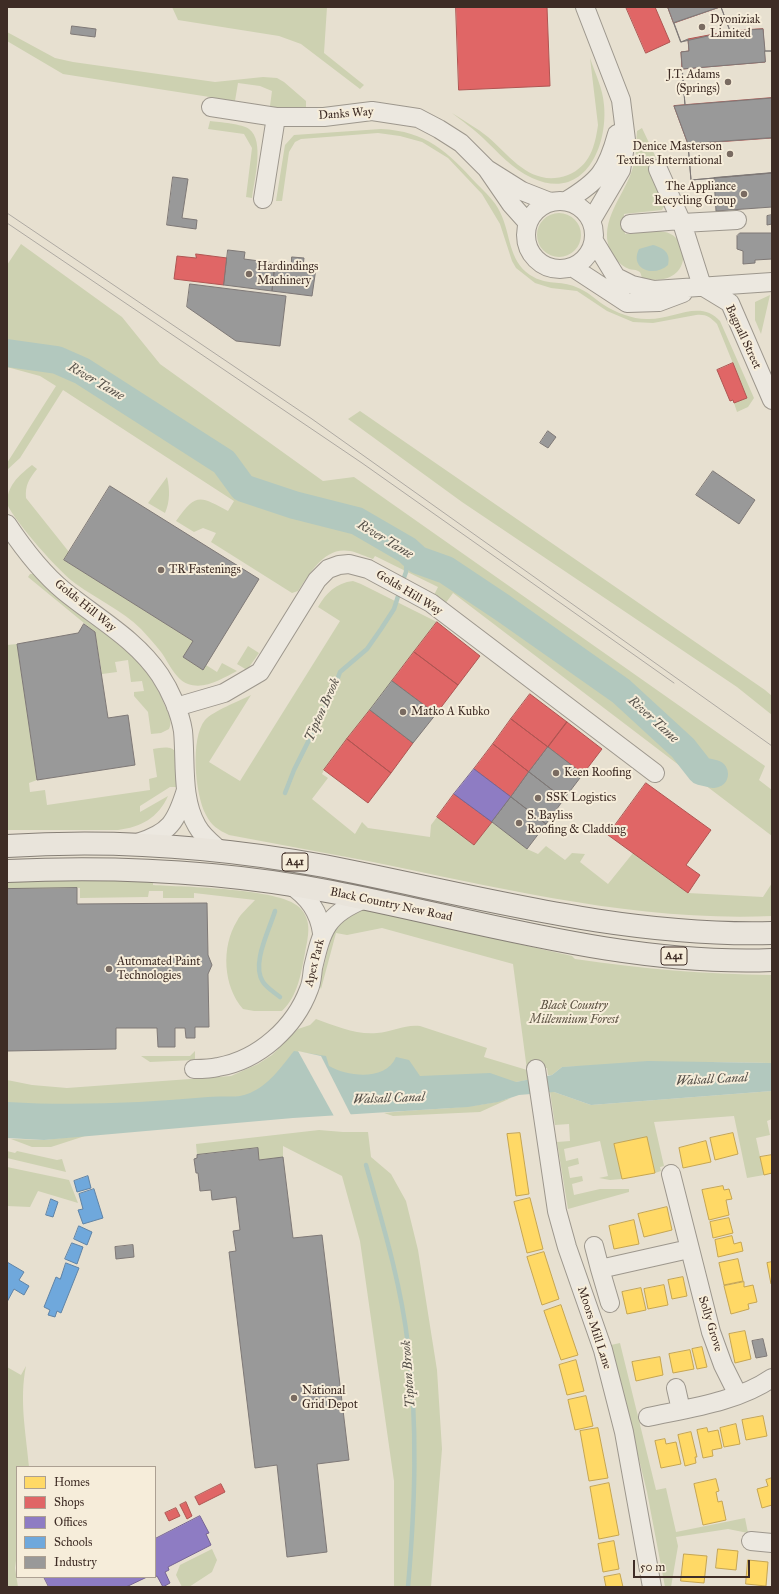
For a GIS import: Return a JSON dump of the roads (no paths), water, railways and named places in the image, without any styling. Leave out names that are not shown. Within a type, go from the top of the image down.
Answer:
[{"type":"highway","name":"Black Country New Road","points":[[7,846],[80,844],[133,845],[222,852],[323,866],[520,908],[632,926],[679,930],[772,933]]},
{"type":"highway","name":"Black Country New Road","points":[[7,871],[118,868],[230,876],[290,885],[365,899],[636,953],[693,958],[772,960]]},
{"type":"street","points":[[585,7],[621,100],[626,140],[621,170],[591,221]]},
{"type":"street","name":"Danks Way","points":[[212,107],[276,117],[324,116],[372,111],[418,118],[461,143],[487,169],[511,204],[528,223]]},
{"type":"street","points":[[622,115],[613,149],[604,171],[589,188],[537,209],[528,223],[526,242],[529,250],[536,260],[550,268],[572,268],[627,303],[659,302],[702,286]]},
{"type":"street","points":[[264,199],[276,117]]},
{"type":"street","name":"Danks Way","points":[[487,169],[522,191],[558,201]]},
{"type":"street","points":[[658,169],[681,222],[702,286]]},
{"type":"street","points":[[558,201],[581,208],[591,221],[594,241],[616,277],[632,285],[654,290],[772,282]]},
{"type":"street","points":[[630,224],[737,220]]},
{"type":"street","points":[[572,268],[588,255],[594,241]]},
{"type":"street","name":"Bagnall Street","points":[[702,286],[730,303],[772,400]]},
{"type":"street","name":"Golds Hill Way","points":[[7,524],[28,555],[63,590],[135,645],[160,675],[176,707],[183,729],[186,790],[192,816],[197,827],[206,839],[222,852]]},
{"type":"street","name":"Golds Hill Way","points":[[176,707],[224,693],[260,672],[317,580],[328,569],[339,565],[350,564],[368,569],[431,603],[655,773]]},
{"type":"street","name":"Golds Hill Way","points":[[133,845],[154,838],[164,832],[180,809],[186,790]]},
{"type":"street","name":"Apex Park","points":[[194,1069],[218,1067],[237,1062],[258,1052],[284,1030],[295,1015],[310,988],[322,933],[321,923],[312,904],[300,891],[290,885]]},
{"type":"street","name":"Apex Park","points":[[322,933],[341,911],[348,906],[365,899]]},
{"type":"street","name":"Moors Mill Lane","points":[[536,1069],[557,1211],[567,1247],[603,1350],[622,1424],[652,1587]]},
{"type":"street","name":"Solly Grove","points":[[671,1174],[680,1204],[689,1249],[711,1332],[723,1364],[738,1395]]},
{"type":"street","points":[[594,1246],[610,1303]]},
{"type":"street","points":[[600,1269],[689,1249]]},
{"type":"street","points":[[648,1417],[738,1395],[759,1386],[772,1378]]},
{"type":"street","points":[[676,1388],[681,1410]]},
{"type":"street","points":[[751,1541],[772,1543]]},
{"type":"water","points":[[653,245],[663,249],[666,252],[669,261],[668,265],[662,269],[650,271],[640,266],[637,262],[637,256],[639,249]]},
{"type":"water","name":"Walsall Canal","points":[[294,1051],[326,1056],[329,1066],[346,1073],[366,1075],[375,1073],[384,1070],[391,1065],[396,1057],[409,1060],[420,1076],[490,1073],[516,1082],[552,1075],[562,1067],[648,1061],[772,1063],[772,1091],[591,1105],[554,1092],[519,1095],[498,1102],[468,1107],[293,1118],[44,1140],[7,1138],[7,1102],[57,1104],[108,1103],[158,1101],[213,1096],[240,1096],[257,1090],[275,1075]]},
{"type":"waterway","name":"River Tame","points":[[7,353],[57,360],[82,371],[224,462],[243,488],[294,505],[357,521],[407,550],[418,560],[446,570],[621,691],[683,748],[701,771],[714,774]]},
{"type":"waterway","name":"Tipton Brook","points":[[402,583],[406,572],[407,550]]},
{"type":"waterway","name":"Tipton Brook","points":[[285,793],[294,770],[332,694],[340,672],[367,649],[394,609],[400,590]]},
{"type":"waterway","name":"Tipton Brook","points":[[275,911],[262,947],[259,966],[260,975],[263,982],[280,997]]},
{"type":"waterway","name":"Tipton Brook","points":[[366,1165],[385,1232],[401,1300],[411,1375],[414,1436],[414,1496],[408,1587]]},
{"type":"tram line","points":[[7,213],[312,419],[772,746]]},
{"type":"tram line","points":[[7,223],[362,463],[674,683]]},
{"type":"place","name":"Dyoniziak Limited","points":[[702,27]]},
{"type":"place","name":"J.T. Adams (Springs)","points":[[728,82]]},
{"type":"place","name":"Denice Masterson Textiles International","points":[[730,154]]},
{"type":"place","name":"The Appliance Recycling Group","points":[[744,194]]},
{"type":"place","name":"Hardindings Machinery","points":[[249,274]]},
{"type":"place","name":"TR Fastenings","points":[[161,570]]},
{"type":"place","name":"Matko A Kubko","points":[[403,712]]},
{"type":"place","name":"Keen Roofing","points":[[556,773]]},
{"type":"place","name":"SSK Logistics","points":[[538,798]]},
{"type":"place","name":"S. Bayliss Roofing & Cladding","points":[[519,823]]},
{"type":"place","name":"Automated Paint Technologies","points":[[109,969]]},
{"type":"place","name":"National Grid Depot","points":[[294,1398]]},
{"type":"park label","name":"Black Country Millennium Forest","points":[[574,1013]]}]
